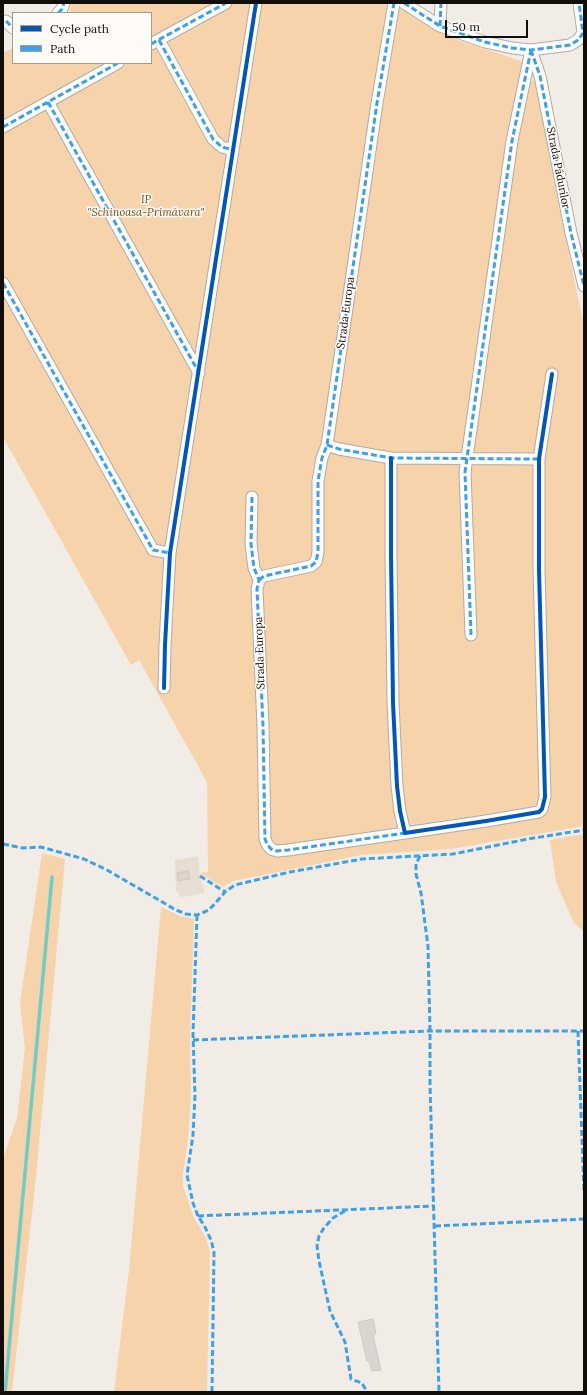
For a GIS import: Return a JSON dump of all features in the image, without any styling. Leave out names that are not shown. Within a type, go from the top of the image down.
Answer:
[{"type":"street","points":[[59,12],[64,3]]},
{"type":"street","points":[[226,3],[155,42],[213,139],[222,147],[233,150]]},
{"type":"street","points":[[164,688],[170,553],[256,3]]},
{"type":"street","name":"Strada Europa","points":[[259,580],[264,576],[311,566],[316,562],[318,552],[318,482],[322,458],[327,445],[377,103],[394,3]]},
{"type":"street","points":[[404,3],[440,26],[485,42],[512,48],[531,50],[570,45],[578,40],[583,33],[579,3]]},
{"type":"street","points":[[440,3],[440,26]]},
{"type":"street","points":[[471,636],[465,480],[466,458],[512,141],[531,50]]},
{"type":"street","name":"Strada Pădurilor","points":[[531,50],[540,76],[571,233],[584,286]]},
{"type":"street","points":[[3,127],[116,64]]},
{"type":"street","points":[[48,102],[199,373]]},
{"type":"street","points":[[3,284],[153,550],[170,553]]},
{"type":"street","points":[[391,458],[393,703],[397,786],[400,811],[405,833],[538,812],[544,804],[538,459],[552,374]]},
{"type":"street","points":[[327,445],[339,449],[391,458],[538,459]]},
{"type":"street","name":"Strada Europa","points":[[252,497],[251,544],[254,568],[259,580],[257,589],[265,839],[271,849],[288,850],[405,833]]},
{"type":"shaded area","points":[[198,856],[200,878],[205,893],[181,897],[176,891],[175,860]]},
{"type":"green space","name":"IP \"Schinoasa-Primăvara\"","points":[[71,3],[392,3],[426,24],[458,40],[530,64],[528,82],[536,80],[546,126],[546,137],[553,177],[584,326],[584,826],[451,849],[361,855],[233,881],[223,887],[200,873],[208,872],[207,782],[139,660],[131,665],[3,437],[3,53],[12,48],[12,64],[152,64],[152,12],[70,12]]},
{"type":"green space","points":[[584,834],[584,932],[574,923],[556,882],[550,840]]},
{"type":"green space","points":[[42,853],[65,859],[35,1187],[12,1392],[3,1392],[3,1159],[17,1118],[25,1048],[20,1003]]},
{"type":"green space","points":[[161,907],[180,916],[194,919],[190,1039],[191,1095],[183,1186],[194,1218],[206,1238],[210,1252],[207,1392],[114,1392],[129,1270]]},
{"type":"building","points":[[188,871],[190,879],[178,881],[177,873]]},
{"type":"building","points":[[373,1319],[376,1334],[373,1335],[381,1370],[372,1371],[369,1361],[367,1361],[358,1322]]},
{"type":"waterway","points":[[5,1392],[52,877]]},
{"type":"marked path","points":[[59,12],[64,3]]},
{"type":"marked path","points":[[152,43],[226,3]]},
{"type":"marked path","points":[[259,580],[264,576],[311,566],[316,562],[318,552],[318,481],[322,458],[327,445],[377,103],[394,3]]},
{"type":"marked path","points":[[404,3],[440,26],[485,42],[512,48],[531,50],[570,45],[578,40],[583,33],[579,3]]},
{"type":"marked path","points":[[440,26],[441,3]]},
{"type":"marked path","points":[[6,21],[12,27]]},
{"type":"marked path","points":[[159,40],[213,139],[222,147],[233,150]]},
{"type":"marked path","points":[[531,50],[540,76],[571,233],[584,286]]},
{"type":"marked path","points":[[471,635],[465,472],[512,141],[531,50]]},
{"type":"marked path","points":[[3,127],[116,64]]},
{"type":"marked path","points":[[48,102],[198,371]]},
{"type":"marked path","points":[[3,283],[153,550],[170,553]]},
{"type":"marked path","points":[[327,445],[339,449],[391,458],[539,459]]},
{"type":"marked path","points":[[252,497],[251,544],[254,568],[259,580],[257,589],[263,726],[265,839],[267,844],[271,849],[277,851],[405,833]]},
{"type":"marked path","points":[[3,844],[23,848],[41,847],[84,859],[107,870],[176,910],[186,914],[197,915],[209,910],[226,891],[235,885],[290,872],[362,859],[453,854],[528,839],[584,830]]},
{"type":"marked path","points":[[420,856],[416,864],[416,874],[421,893],[428,946],[430,1085],[439,1392]]},
{"type":"marked path","points":[[200,876],[225,892]]},
{"type":"marked path","points":[[197,915],[193,1034],[195,1095],[193,1135],[187,1175],[193,1203],[211,1240],[214,1252],[212,1392]]},
{"type":"marked path","points":[[193,1040],[430,1031],[584,1031]]},
{"type":"marked path","points":[[578,1031],[584,1192]]},
{"type":"marked path","points":[[198,1216],[434,1206]]},
{"type":"marked path","points":[[345,1211],[333,1218],[324,1228],[319,1236],[317,1246],[330,1311],[345,1342],[351,1379],[362,1383],[367,1392]]},
{"type":"marked path","points":[[435,1226],[584,1219]]},
{"type":"cycle path","points":[[164,688],[170,553],[256,3]]},
{"type":"cycle path","points":[[391,458],[393,703],[397,786],[400,811],[405,833],[539,812],[542,809],[545,797],[539,570],[539,459],[552,374]]}]
